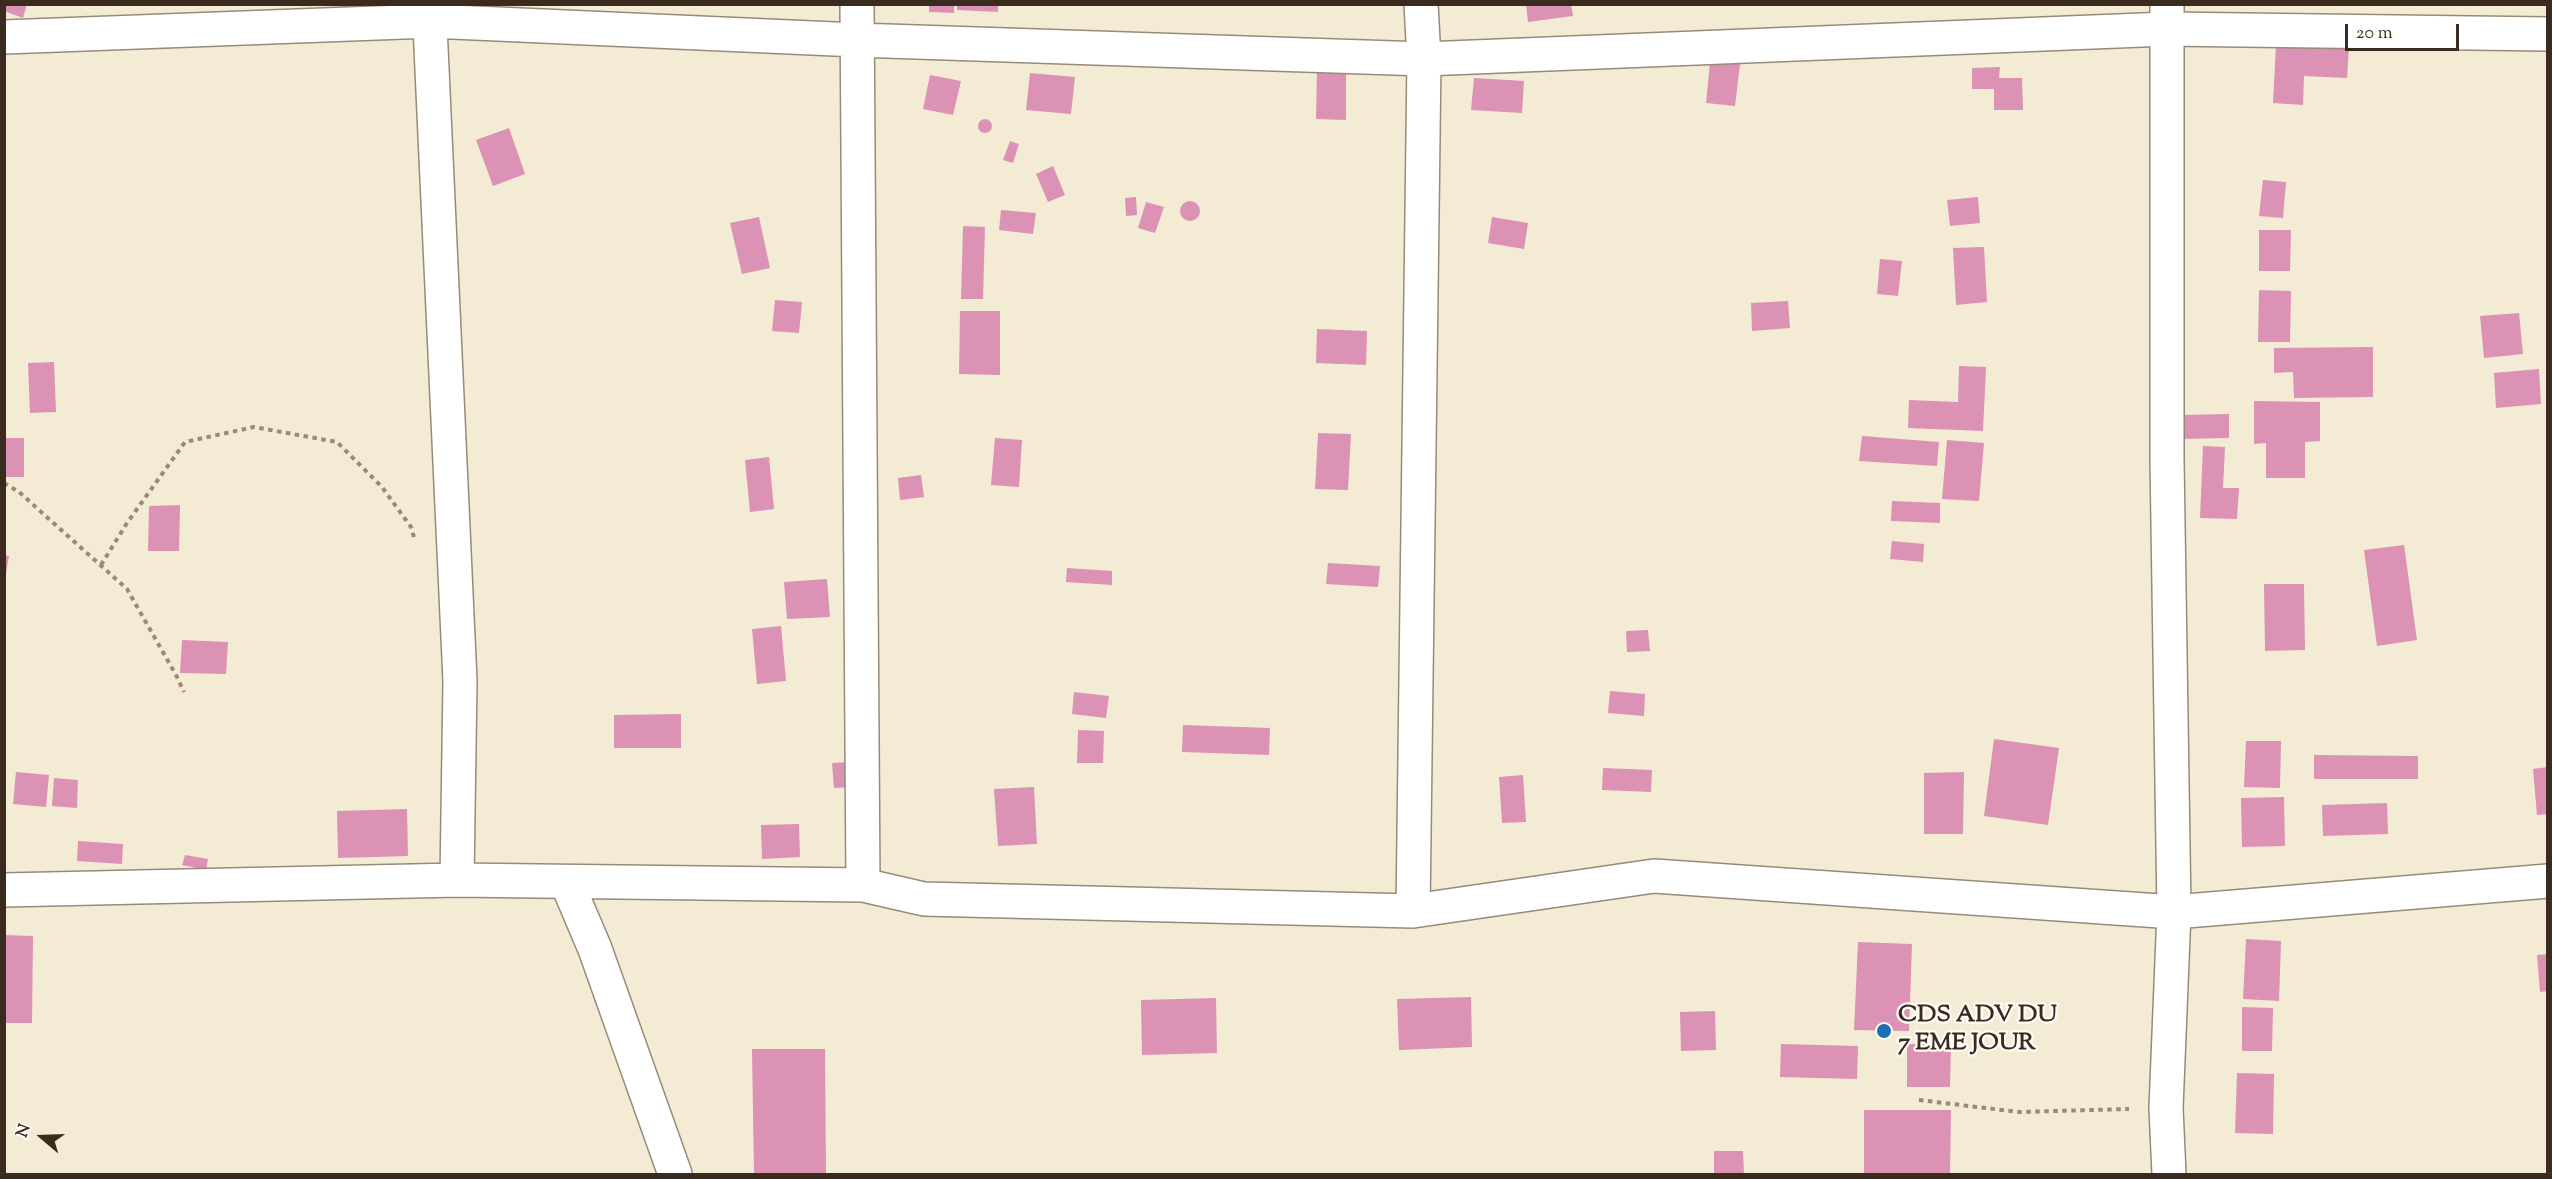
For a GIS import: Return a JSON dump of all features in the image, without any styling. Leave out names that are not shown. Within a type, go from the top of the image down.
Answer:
[{"type":"main road","points":[[857,4],[863,885]]},
{"type":"main road","points":[[1413,911],[1424,59],[1421,4]]},
{"type":"main road","points":[[430,13],[460,681],[457,880]]},
{"type":"main road","points":[[4,37],[430,13],[857,40],[1424,59],[2167,17],[2547,34]]},
{"type":"main road","points":[[2167,17],[2167,459],[2174,912],[2166,1108],[2169,1174]]},
{"type":"main road","points":[[4,890],[457,880],[863,885],[924,899],[1413,911],[1654,876],[2174,912],[2547,881]]},
{"type":"main road","points":[[567,883],[595,950],[675,1174]]},
{"type":"path","points":[[101,565],[184,442],[254,427],[337,442],[382,487],[411,527],[417,547]]},
{"type":"path","points":[[4,483],[19,492],[127,589],[184,692]]},
{"type":"path","points":[[1919,1100],[2019,1112],[2166,1108]]},
{"type":"building","points":[[4,4],[27,4],[23,18],[4,11]]},
{"type":"building","points":[[340,4],[389,4],[389,19],[340,19]]},
{"type":"building","points":[[929,4],[954,4],[954,13],[929,12]]},
{"type":"building","points":[[957,4],[998,4],[998,12],[957,10]]},
{"type":"building","points":[[1526,4],[1571,4],[1573,16],[1528,22]]},
{"type":"building","points":[[2276,44],[2349,47],[2347,78],[2304,76],[2303,105],[2273,103]]},
{"type":"building","points":[[1711,53],[1741,56],[1735,106],[1706,103]]},
{"type":"building","points":[[2000,67],[1999,78],[2022,78],[2023,110],[1994,110],[1994,89],[1972,89],[1972,68]]},
{"type":"building","points":[[1317,69],[1346,69],[1346,120],[1316,119]]},
{"type":"building","points":[[1030,73],[1075,77],[1071,114],[1026,110]]},
{"type":"building","points":[[930,75],[961,81],[953,115],[923,109]]},
{"type":"building","points":[[1474,78],[1524,81],[1522,113],[1471,110]]},
{"type":"building","points":[[982,119],[988,119],[992,126],[988,133],[982,133],[978,129],[978,123]]},
{"type":"building","points":[[509,128],[525,174],[493,186],[476,140]]},
{"type":"building","points":[[1010,141],[1019,144],[1013,163],[1003,160]]},
{"type":"building","points":[[1053,166],[1065,195],[1048,202],[1036,174]]},
{"type":"building","points":[[2263,180],[2286,182],[2283,218],[2259,216]]},
{"type":"building","points":[[1136,197],[1137,215],[1126,216],[1125,198]]},
{"type":"building","points":[[1978,197],[1980,223],[1950,226],[1947,200]]},
{"type":"building","points":[[1190,201],[1197,204],[1200,211],[1197,218],[1190,221],[1183,218],[1180,211],[1183,204]]},
{"type":"building","points":[[1146,202],[1164,207],[1155,233],[1138,228]]},
{"type":"building","points":[[1001,210],[1036,213],[1033,234],[999,230]]},
{"type":"building","points":[[759,217],[770,268],[742,274],[730,223]]},
{"type":"building","points":[[1492,217],[1528,223],[1524,249],[1488,243]]},
{"type":"building","points":[[963,226],[985,227],[983,299],[961,299]]},
{"type":"building","points":[[2259,230],[2291,230],[2290,271],[2259,271]]},
{"type":"building","points":[[1984,247],[1987,302],[1956,305],[1953,248]]},
{"type":"building","points":[[1880,259],[1902,261],[1898,296],[1877,294]]},
{"type":"building","points":[[2259,290],[2291,291],[2290,342],[2258,342]]},
{"type":"building","points":[[775,300],[802,302],[799,333],[772,331]]},
{"type":"building","points":[[1788,301],[1790,328],[1752,331],[1751,303]]},
{"type":"building","points":[[960,311],[1000,311],[1000,375],[959,374]]},
{"type":"building","points":[[2519,313],[2523,354],[2484,358],[2480,316]]},
{"type":"building","points":[[1317,329],[1367,331],[1366,365],[1316,363]]},
{"type":"building","points":[[2373,347],[2373,397],[2294,398],[2293,372],[2274,373],[2274,348]]},
{"type":"building","points":[[54,362],[56,412],[30,413],[28,363]]},
{"type":"building","points":[[1959,366],[1986,367],[1983,431],[1908,428],[1909,400],[1958,402]]},
{"type":"building","points":[[2539,369],[2541,404],[2496,408],[2494,373]]},
{"type":"building","points":[[2254,401],[2320,402],[2320,441],[2305,442],[2305,478],[2266,478],[2266,443],[2254,444]]},
{"type":"building","points":[[2229,414],[2229,438],[2181,439],[2181,415]]},
{"type":"building","points":[[1318,433],[1351,434],[1348,490],[1315,489]]},
{"type":"building","points":[[1862,436],[1939,442],[1937,466],[1859,461]]},
{"type":"building","points":[[4,438],[24,438],[24,477],[4,477]]},
{"type":"building","points":[[995,438],[1022,440],[1019,487],[991,485]]},
{"type":"building","points":[[1947,440],[1984,443],[1979,501],[1942,499]]},
{"type":"building","points":[[2203,446],[2225,447],[2223,488],[2239,488],[2237,519],[2200,518]]},
{"type":"building","points":[[769,457],[774,509],[750,512],[745,460]]},
{"type":"building","points":[[921,475],[924,497],[900,500],[898,478]]},
{"type":"building","points":[[1892,501],[1940,503],[1940,523],[1891,521]]},
{"type":"building","points":[[180,505],[179,551],[148,551],[149,506]]},
{"type":"building","points":[[1892,541],[1924,544],[1923,562],[1890,559]]},
{"type":"building","points":[[2404,545],[2417,640],[2377,646],[2364,550]]},
{"type":"building","points":[[4,555],[9,556],[6,574],[4,574]]},
{"type":"building","points":[[1328,563],[1380,566],[1378,587],[1326,584]]},
{"type":"building","points":[[1067,568],[1112,571],[1112,585],[1066,582]]},
{"type":"building","points":[[827,579],[830,617],[787,619],[784,582]]},
{"type":"building","points":[[2264,584],[2304,584],[2305,650],[2265,651]]},
{"type":"building","points":[[781,626],[786,681],[757,684],[752,629]]},
{"type":"building","points":[[1648,630],[1650,651],[1627,652],[1626,631]]},
{"type":"building","points":[[182,640],[228,642],[226,674],[180,673]]},
{"type":"building","points":[[1610,691],[1645,694],[1644,716],[1608,713]]},
{"type":"building","points":[[1074,692],[1109,696],[1106,718],[1072,714]]},
{"type":"building","points":[[681,714],[681,748],[614,748],[614,715]]},
{"type":"building","points":[[1183,725],[1270,728],[1269,755],[1182,752]]},
{"type":"building","points":[[1078,730],[1104,731],[1103,763],[1077,763]]},
{"type":"building","points":[[1994,739],[2059,748],[2048,825],[1984,816]]},
{"type":"building","points":[[2246,741],[2281,741],[2280,788],[2244,787]]},
{"type":"building","points":[[2314,755],[2418,756],[2418,779],[2314,779]]},
{"type":"building","points":[[851,762],[852,787],[834,788],[832,763]]},
{"type":"building","points":[[2548,767],[2548,814],[2537,815],[2533,769]]},
{"type":"building","points":[[1603,768],[1652,770],[1651,792],[1602,790]]},
{"type":"building","points":[[16,772],[49,775],[46,807],[13,804]]},
{"type":"building","points":[[1964,772],[1963,834],[1924,834],[1924,773]]},
{"type":"building","points":[[1523,775],[1526,822],[1502,823],[1499,777]]},
{"type":"building","points":[[54,778],[78,780],[77,808],[52,806]]},
{"type":"building","points":[[1034,787],[1037,844],[998,846],[994,789]]},
{"type":"building","points":[[2284,797],[2285,846],[2242,847],[2241,798]]},
{"type":"building","points":[[2387,803],[2388,834],[2323,836],[2322,805]]},
{"type":"building","points":[[407,809],[408,856],[338,858],[337,811]]},
{"type":"building","points":[[799,824],[800,857],[762,859],[761,825]]},
{"type":"building","points":[[78,841],[123,844],[122,864],[77,861]]},
{"type":"building","points":[[185,855],[208,859],[206,870],[182,865]]},
{"type":"building","points":[[4,935],[33,936],[32,1023],[4,1023]]},
{"type":"building","points":[[2246,939],[2281,941],[2279,1001],[2243,999]]},
{"type":"building","points":[[1858,942],[1912,944],[1909,1031],[1854,1030]]},
{"type":"building","points":[[2548,954],[2548,991],[2540,992],[2537,955]]},
{"type":"building","points":[[1471,997],[1472,1047],[1399,1050],[1397,999]]},
{"type":"building","points":[[1216,998],[1217,1053],[1142,1055],[1141,1000]]},
{"type":"building","points":[[2242,1007],[2273,1008],[2272,1051],[2242,1051]]},
{"type":"building","points":[[1715,1011],[1716,1050],[1681,1051],[1680,1012]]},
{"type":"building","points":[[1781,1044],[1858,1046],[1857,1079],[1780,1077]]},
{"type":"building","points":[[1907,1044],[1951,1044],[1950,1087],[1907,1087]]},
{"type":"building","points":[[752,1049],[825,1049],[826,1174],[754,1174]]},
{"type":"building","points":[[2237,1073],[2274,1074],[2273,1134],[2235,1133]]},
{"type":"building","points":[[1864,1110],[1951,1110],[1950,1174],[1864,1174]]},
{"type":"building","points":[[1714,1151],[1743,1151],[1744,1174],[1714,1174]]},
{"type":"place","name":"CDS ADV DU 7 EME JOUR","points":[[1884,1031]]}]
